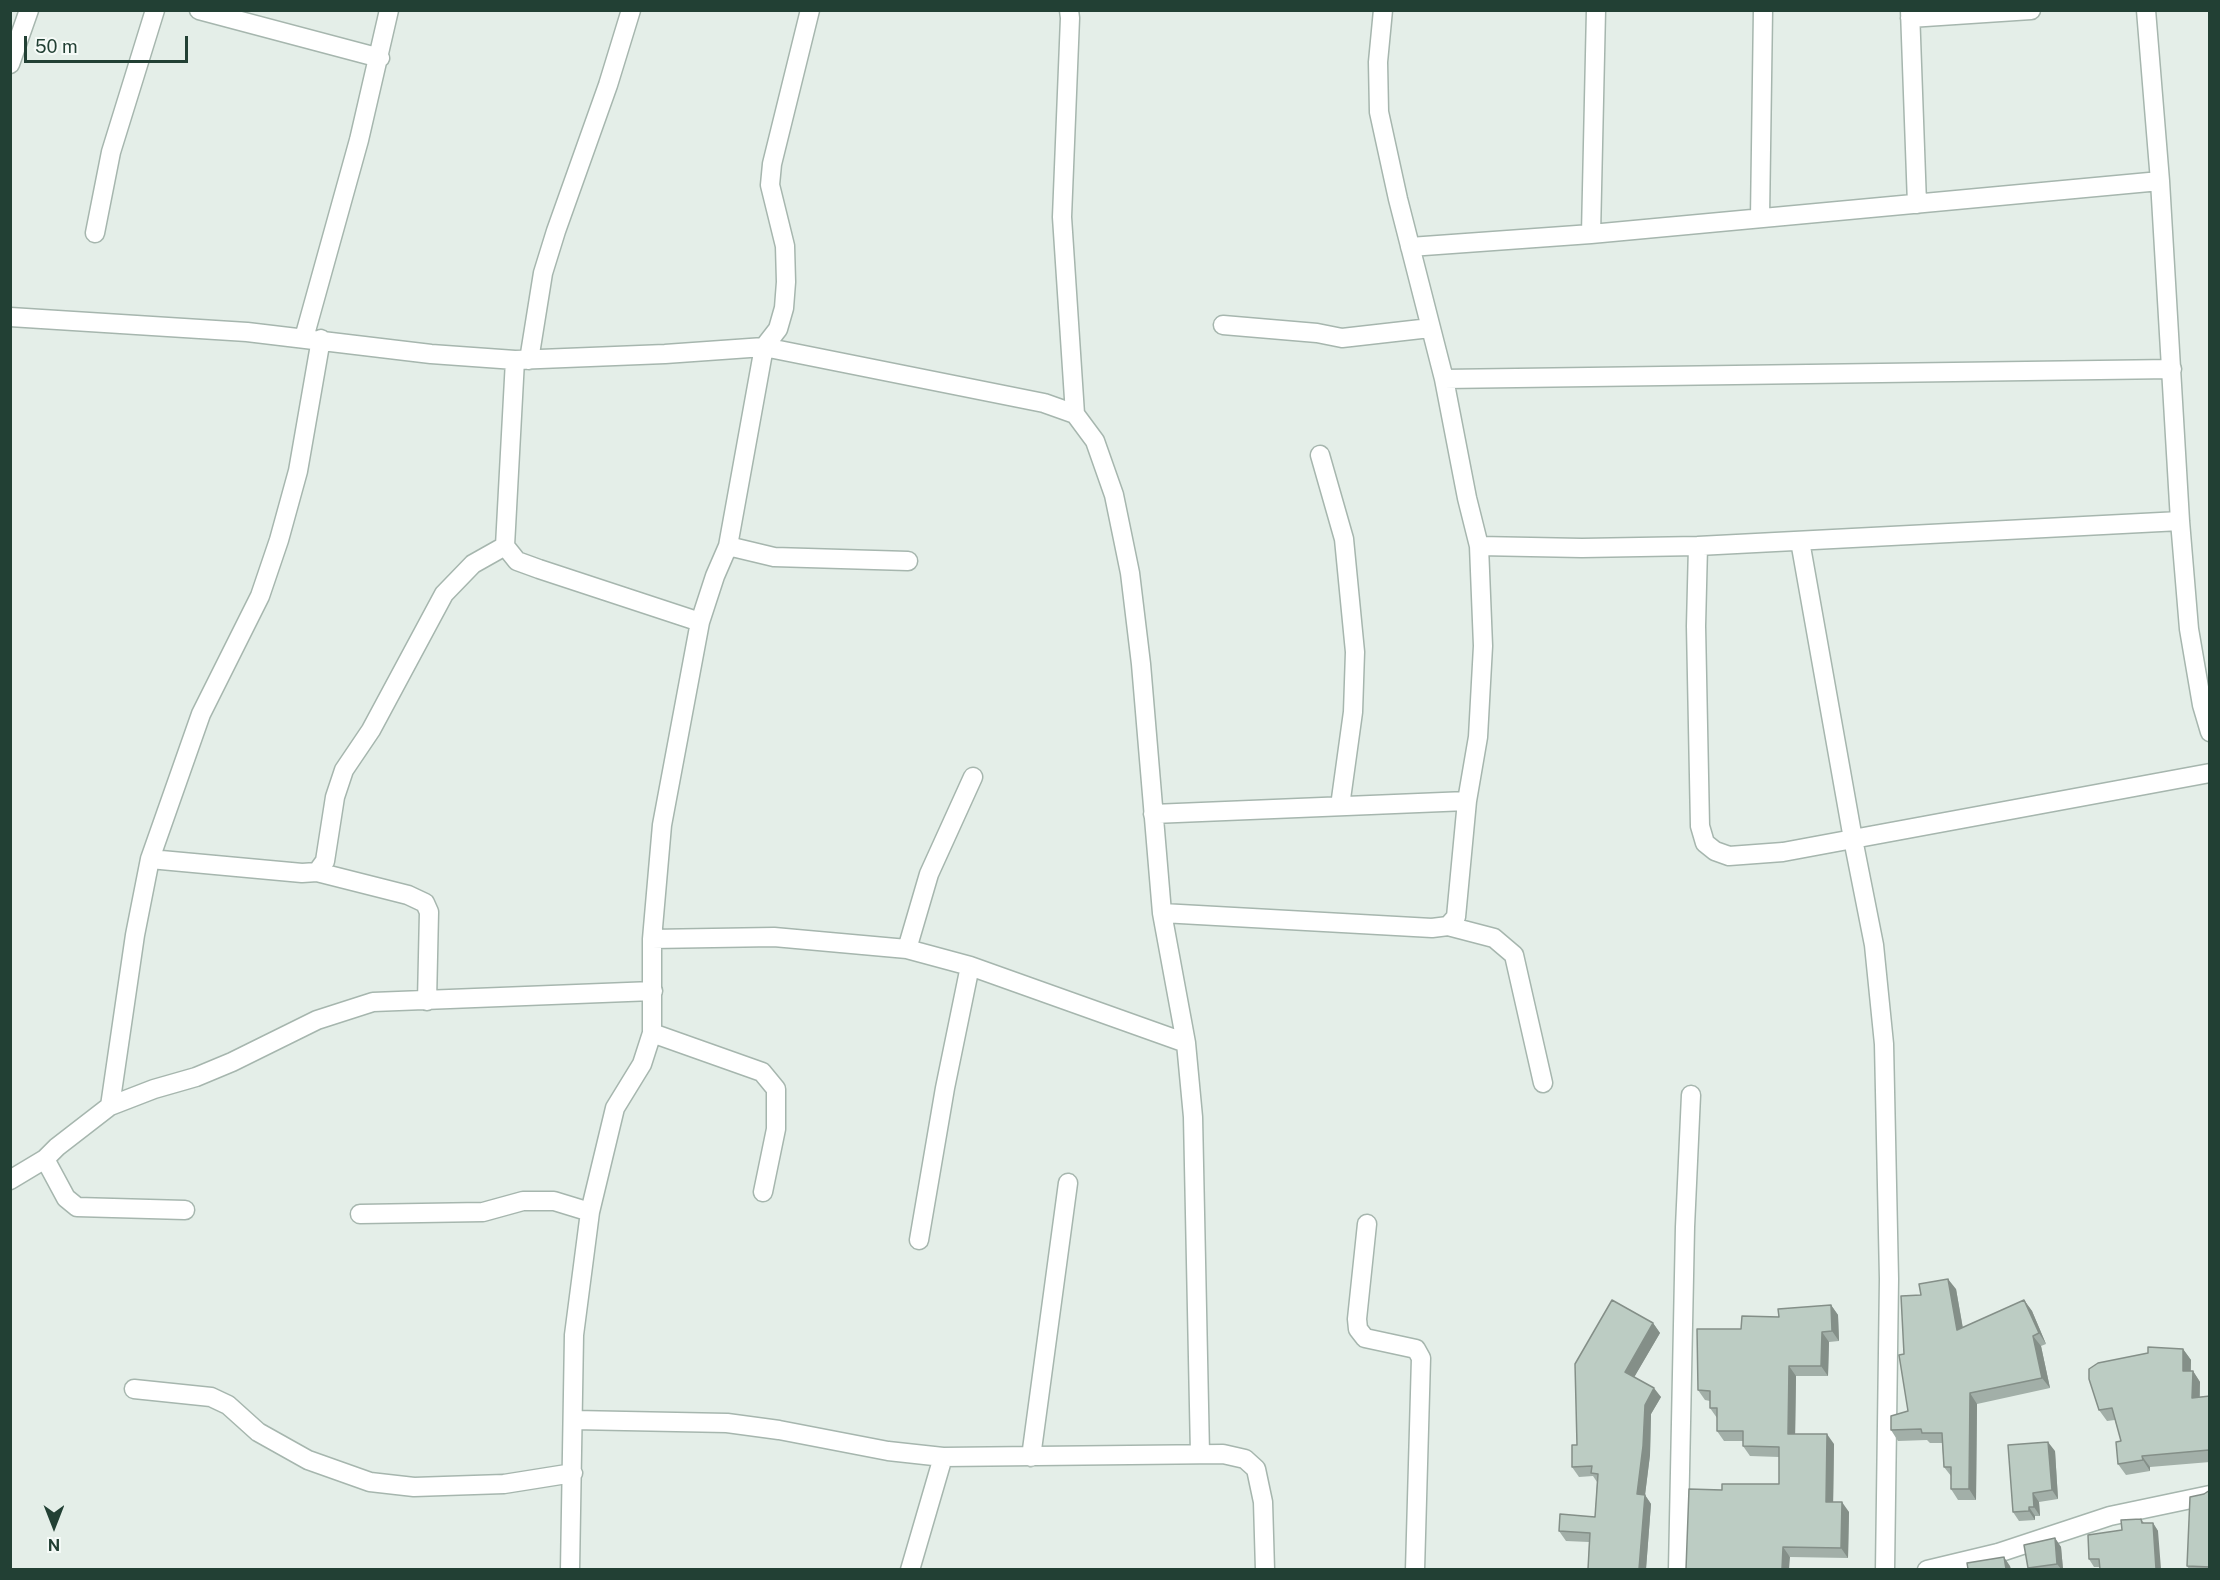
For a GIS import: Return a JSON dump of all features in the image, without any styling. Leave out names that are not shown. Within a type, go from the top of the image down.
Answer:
[{"type":"street","points":[[10,64],[28,10]]},
{"type":"street","points":[[95,232],[111,152],[155,10]]},
{"type":"street","points":[[199,10],[380,58]]},
{"type":"street","points":[[110,1106],[135,935],[150,859],[201,714],[260,596],[279,540],[298,471],[313,339],[380,58],[389,10]]},
{"type":"street","points":[[631,10],[608,84],[555,231],[522,360],[505,546],[517,561],[700,622]]},
{"type":"street","points":[[570,1569],[574,1335],[590,1212],[615,1108],[642,1064],[652,1033],[652,939],[662,825],[700,622],[715,576],[728,546],[764,347],[778,329],[784,308],[785,246],[770,185],[772,164],[810,10]]},
{"type":"street","points":[[1069,10],[1062,217],[1075,414],[1095,441],[1114,495],[1130,573],[1141,663],[1162,913],[1186,1043],[1193,1117],[1200,1454]]},
{"type":"street","points":[[1383,10],[1378,62],[1379,112],[1410,247],[1444,379],[1467,498],[1479,546],[1483,645],[1478,737],[1467,801],[1456,917],[1448,926]]},
{"type":"street","points":[[1591,234],[1596,10]]},
{"type":"street","points":[[1760,218],[1764,10]]},
{"type":"street","points":[[1917,204],[1910,14],[2031,10]]},
{"type":"street","points":[[2146,10],[2160,181],[2180,521],[2189,629],[2202,705],[2210,732]]},
{"type":"street","points":[[1410,247],[1591,234],[2160,181]]},
{"type":"street","points":[[10,317],[247,332],[431,354],[522,360],[764,347],[1022,398],[1075,414]]},
{"type":"street","points":[[1223,325],[1307,332],[1342,338],[1430,328]]},
{"type":"street","points":[[1444,379],[2172,369]]},
{"type":"street","points":[[1320,455],[1344,539],[1355,652],[1353,712],[1340,806]]},
{"type":"street","points":[[1479,546],[1582,548],[1698,546],[2180,521]]},
{"type":"street","points":[[1800,541],[1874,945],[1884,1044],[1889,1279],[1885,1569]]},
{"type":"street","points":[[317,872],[325,861],[335,797],[344,770],[371,730],[444,594],[473,564],[505,546]]},
{"type":"street","points":[[728,546],[774,557],[908,561]]},
{"type":"street","points":[[1698,546],[1696,626],[1700,826],[1705,843],[1715,851],[1729,856],[1783,852],[2210,773]]},
{"type":"street","points":[[906,949],[928,874],[973,777]]},
{"type":"street","points":[[1153,814],[1467,801]]},
{"type":"street","points":[[150,859],[302,873],[317,872],[408,895],[425,903],[429,912],[427,1001]]},
{"type":"street","points":[[1162,913],[1432,928],[1448,926],[1494,938],[1514,955],[1543,1083]]},
{"type":"street","points":[[652,939],[774,937],[906,949],[970,966],[1186,1043]]},
{"type":"street","points":[[919,1240],[945,1088],[970,966]]},
{"type":"street","points":[[10,1180],[45,1159],[110,1106],[154,1089],[196,1077],[317,1020],[373,1002],[653,991]]},
{"type":"street","points":[[652,1033],[762,1072],[776,1089],[776,1129],[763,1192]]},
{"type":"street","points":[[1678,1569],[1685,1227],[1691,1095]]},
{"type":"street","points":[[45,1159],[66,1198],[77,1207],[185,1210]]},
{"type":"street","points":[[1031,1457],[1068,1183]]},
{"type":"street","points":[[360,1214],[483,1212],[523,1202],[554,1202],[590,1212]]},
{"type":"street","points":[[1368,1224],[1357,1319],[1358,1329],[1365,1338],[1416,1349],[1421,1358],[1415,1569]]},
{"type":"street","points":[[134,1389],[211,1397],[228,1405],[258,1432],[308,1460],[370,1482],[414,1487],[504,1484],[573,1473]]},
{"type":"street","points":[[574,1420],[727,1423],[780,1430],[888,1451],[943,1457],[1223,1454],[1245,1459],[1256,1469],[1263,1502],[1264,1569]]},
{"type":"street","points":[[910,1569],[943,1457]]},
{"type":"street","points":[[1927,1569],[1998,1553],[2110,1516],[2210,1495]]},
{"type":"building","points":[[1948,1279],[1957,1330],[2024,1300],[2039,1333],[2033,1336],[2042,1378],[1970,1393],[1969,1489],[1951,1489],[1951,1467],[1944,1467],[1942,1433],[1922,1433],[1921,1429],[1891,1430],[1891,1416],[1908,1411],[1899,1355],[1904,1354],[1901,1296],[1921,1295],[1919,1284]]},
{"type":"building","points":[[1612,1300],[1653,1323],[1625,1372],[1654,1388],[1645,1405],[1637,1494],[1645,1495],[1639,1569],[1588,1569],[1590,1533],[1559,1531],[1560,1514],[1595,1517],[1598,1474],[1591,1473],[1592,1466],[1572,1467],[1572,1445],[1577,1445],[1575,1364]]},
{"type":"building","points":[[1831,1305],[1832,1331],[1822,1332],[1821,1366],[1789,1366],[1788,1434],[1827,1434],[1826,1502],[1842,1502],[1841,1548],[1783,1547],[1782,1569],[1686,1569],[1689,1489],[1722,1490],[1722,1484],[1779,1484],[1779,1447],[1743,1446],[1743,1431],[1717,1431],[1717,1408],[1710,1408],[1710,1391],[1698,1390],[1697,1329],[1741,1329],[1742,1316],[1779,1317],[1778,1309]]},
{"type":"building","points":[[2148,1347],[2183,1349],[2183,1371],[2193,1371],[2192,1398],[2210,1396],[2210,1461],[2209,1450],[2142,1456],[2143,1460],[2118,1464],[2116,1442],[2121,1441],[2112,1408],[2099,1410],[2089,1379],[2089,1369],[2098,1363],[2148,1353]]},
{"type":"building","points":[[2048,1442],[2052,1490],[2033,1493],[2034,1507],[2029,1507],[2029,1511],[2013,1512],[2008,1445]]},
{"type":"building","points":[[2210,1490],[2210,1567],[2187,1566],[2190,1497]]},
{"type":"building","points":[[2141,1519],[2142,1523],[2153,1523],[2156,1569],[2100,1569],[2099,1559],[2089,1559],[2088,1535],[2122,1530],[2121,1520]]},
{"type":"building","points":[[2055,1538],[2057,1564],[2028,1568],[2024,1545]]},
{"type":"building","points":[[2004,1557],[2006,1569],[1968,1569],[1967,1563]]}]
